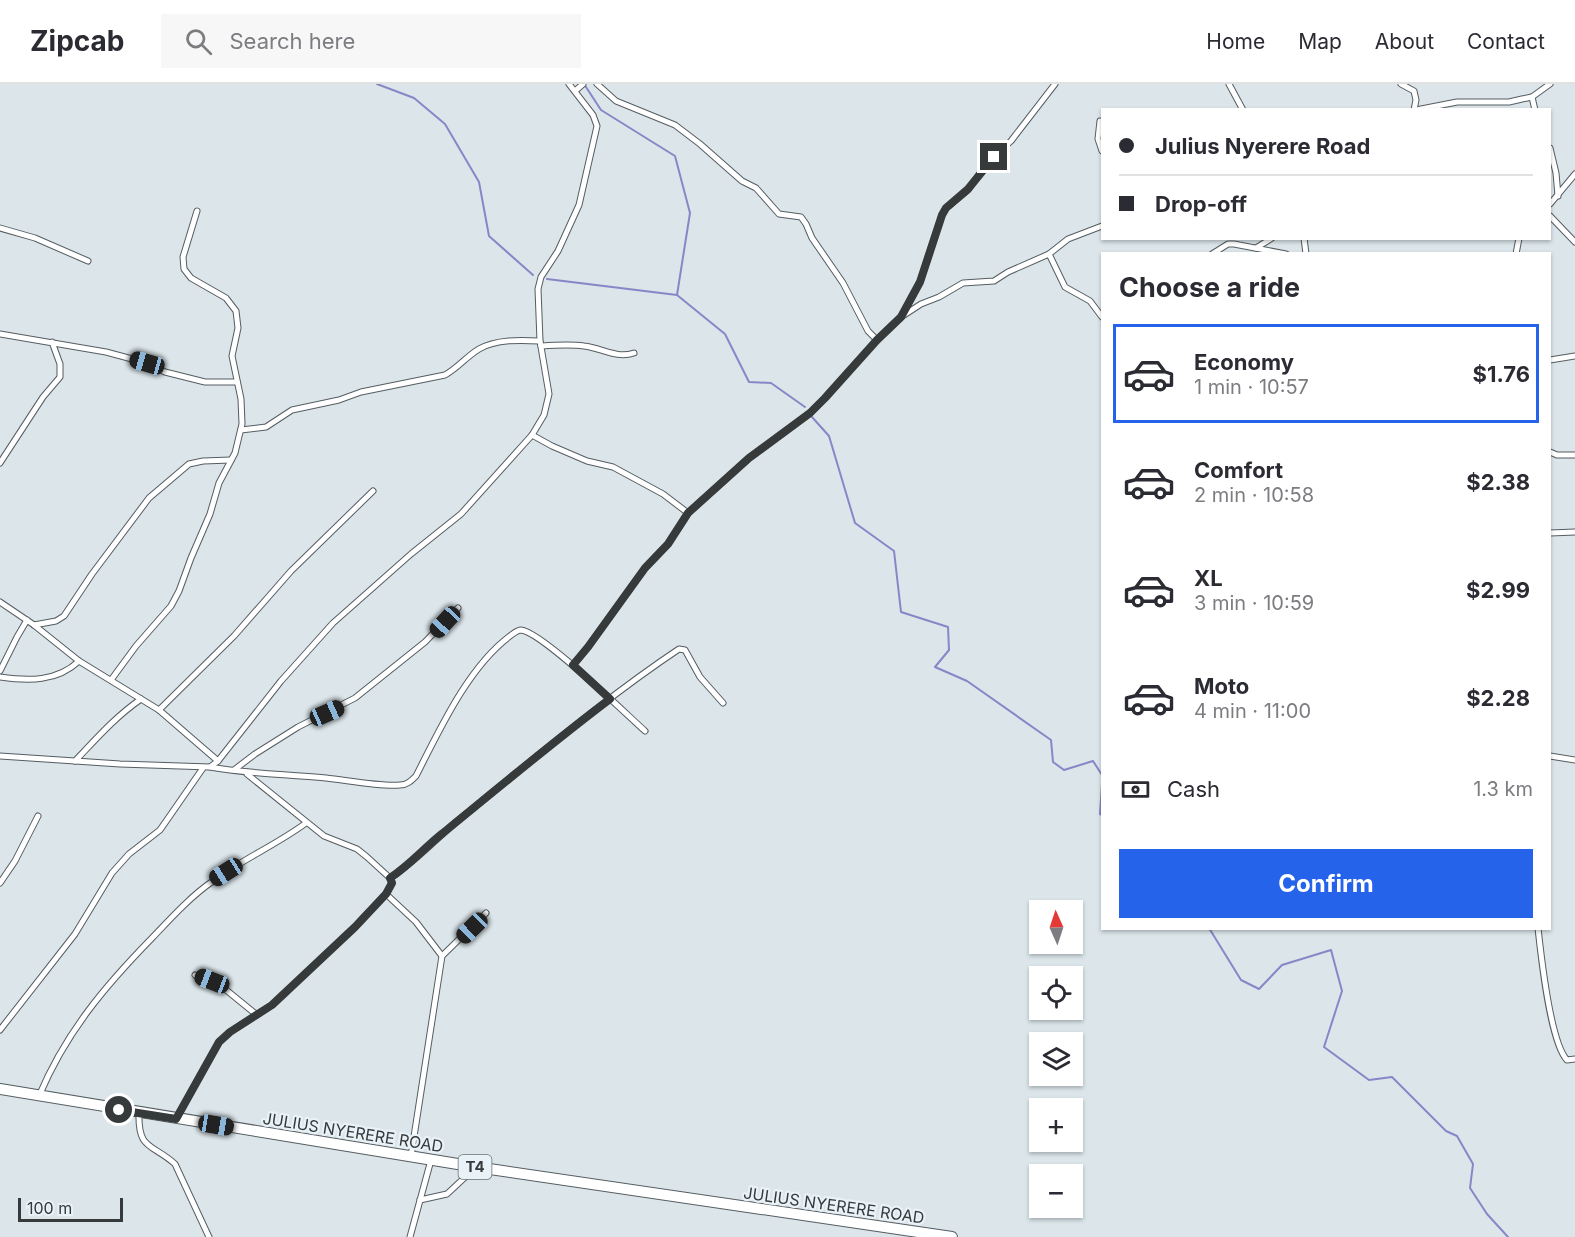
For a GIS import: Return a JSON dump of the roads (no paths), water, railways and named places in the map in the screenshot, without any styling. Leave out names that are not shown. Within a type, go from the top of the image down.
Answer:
[{"type":"highway","name":"JULIUS NYERERE ROAD","points":[[0,1089],[476,1167],[952,1237]]},
{"type":"street","points":[[210,767],[281,681],[333,623],[411,554],[461,514],[532,435],[544,415],[549,394],[541,343],[538,289],[541,278],[558,251],[579,205],[596,133],[596,120],[569,84]]},
{"type":"street","points":[[575,91],[583,84]]},
{"type":"street","points":[[597,84],[616,102],[675,125],[742,181],[756,188],[779,214],[801,217],[812,238],[843,283],[868,331],[877,340]]},
{"type":"street","points":[[901,317],[920,282],[946,208],[968,189],[988,162],[1011,141],[1054,84]]},
{"type":"street","points":[[1229,84],[1241,108]]},
{"type":"street","points":[[1401,84],[1414,91],[1415,108]]},
{"type":"street","points":[[1425,108],[1456,102],[1509,102],[1532,97],[1550,84]]},
{"type":"street","points":[[1532,97],[1535,108]]},
{"type":"street","points":[[1100,121],[1099,144],[1101,149]]},
{"type":"street","points":[[1551,152],[1558,196]]},
{"type":"street","points":[[1551,203],[1575,174]]},
{"type":"street","points":[[111,681],[136,646],[171,606],[179,591],[210,514],[219,483],[235,453],[241,430],[241,399],[232,356],[238,328],[236,311],[226,298],[191,278],[184,269],[184,251],[197,211]]},
{"type":"street","points":[[1551,217],[1575,242]]},
{"type":"street","points":[[573,665],[645,568],[668,544],[688,513],[749,458],[810,413],[901,317],[963,283],[994,281],[1008,272],[1049,254],[1068,239],[1101,226]]},
{"type":"street","points":[[0,228],[35,238],[88,261]]},
{"type":"street","points":[[1256,248],[1269,240]]},
{"type":"street","points":[[1215,252],[1228,244],[1239,244],[1276,252]]},
{"type":"street","points":[[1049,254],[1065,287],[1090,301],[1101,316]]},
{"type":"street","points":[[0,334],[106,352],[147,363],[165,372],[205,382],[237,382]]},
{"type":"street","points":[[0,463],[60,376],[60,364],[52,342]]},
{"type":"street","points":[[241,430],[266,427],[284,413],[292,410],[339,400],[362,392],[445,375],[478,349],[502,342],[587,346],[624,356],[634,353]]},
{"type":"street","points":[[1551,360],[1575,356]]},
{"type":"street","points":[[532,435],[587,461],[613,467],[663,494],[688,513]]},
{"type":"street","points":[[1551,452],[1575,455]]},
{"type":"street","points":[[34,625],[56,621],[64,616],[137,512],[158,490],[189,464],[231,460]]},
{"type":"street","points":[[159,710],[234,636],[291,571],[373,491]]},
{"type":"street","points":[[1551,533],[1575,532]]},
{"type":"street","points":[[0,602],[34,625],[79,662],[159,710],[218,760]]},
{"type":"street","points":[[234,770],[298,727],[355,698],[425,642],[458,608]]},
{"type":"street","points":[[0,671],[27,620]]},
{"type":"street","points":[[0,756],[210,767],[245,773],[314,777],[385,785],[409,783],[416,776],[460,693],[498,645],[518,630],[532,635],[573,665],[645,731]]},
{"type":"street","points":[[390,878],[401,872],[435,839],[499,788],[523,765],[648,670],[681,648],[686,651],[700,677],[723,703]]},
{"type":"street","points":[[0,677],[24,680],[43,678],[60,674],[79,662]]},
{"type":"street","points":[[75,761],[122,712],[141,699]]},
{"type":"street","points":[[1551,756],[1575,760]]},
{"type":"street","points":[[0,1030],[75,934],[112,873],[129,854],[160,830],[202,768]]},
{"type":"street","points":[[176,1119],[219,1042],[230,1032],[272,1005],[355,927],[386,894],[392,883],[390,878],[357,849],[333,841],[306,823],[245,773]]},
{"type":"street","points":[[0,883],[15,861],[38,816]]},
{"type":"street","points":[[39,1096],[49,1071],[83,1015],[168,921],[213,881],[287,837],[306,823]]},
{"type":"street","points":[[386,894],[416,922],[442,956]]},
{"type":"street","points":[[411,1156],[442,956],[486,913]]},
{"type":"street","points":[[1538,930],[1555,1032],[1562,1055],[1567,1059],[1575,1059]]},
{"type":"street","points":[[195,975],[225,988],[257,1016]]},
{"type":"street","points":[[139,1113],[138,1130],[141,1138],[148,1146],[167,1156],[175,1164],[209,1237]]},
{"type":"street","points":[[410,1237],[431,1159]]},
{"type":"street","points":[[420,1200],[447,1194],[476,1167]]},
{"type":"waterway","points":[[377,84],[414,98],[445,124],[479,182],[489,236],[533,275]]},
{"type":"waterway","points":[[584,84],[601,110],[675,156],[690,213],[677,295],[725,334],[749,382],[771,383],[805,407]]},
{"type":"waterway","points":[[547,279],[677,295]]},
{"type":"waterway","points":[[812,417],[829,436],[855,523],[894,551],[901,612],[948,627],[949,650],[935,667],[967,681],[1051,740],[1053,762],[1064,770],[1093,761],[1101,773]]},
{"type":"waterway","points":[[1101,799],[1101,814]]},
{"type":"waterway","points":[[1210,930],[1241,980],[1259,989],[1282,965],[1331,950],[1342,991],[1324,1047],[1369,1080],[1392,1077],[1446,1131],[1457,1136],[1473,1164],[1470,1188],[1487,1214],[1508,1237]]}]
